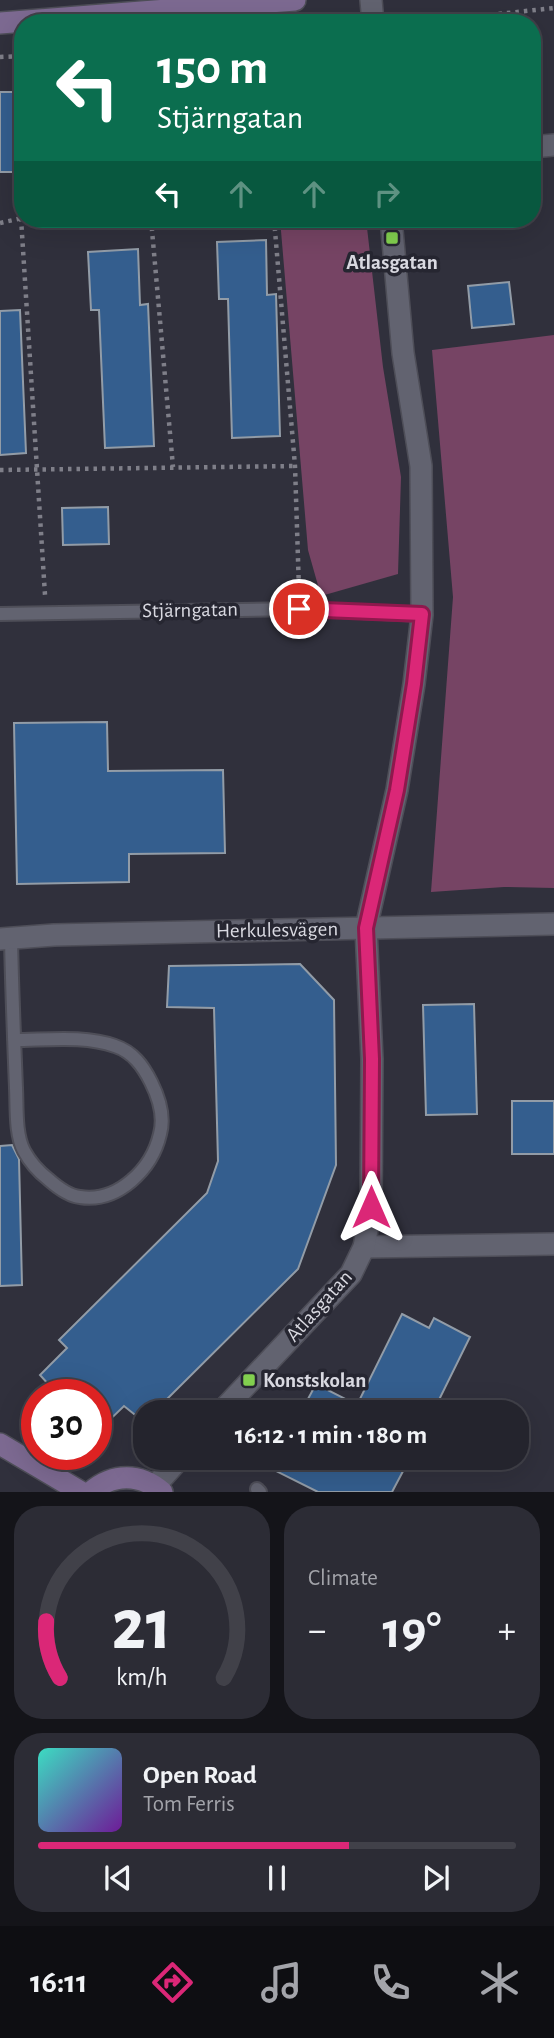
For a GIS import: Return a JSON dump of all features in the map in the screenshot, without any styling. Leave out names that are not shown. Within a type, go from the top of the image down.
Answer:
[{"type":"main road","points":[[115,14],[295,0]]},
{"type":"main road","points":[[0,1444],[81,1492]]},
{"type":"main road","points":[[91,1492],[105,1482],[119,1478],[134,1478],[158,1489]]},
{"type":"street","name":"Atlasgatan","points":[[232,1400],[351,1274],[364,1247],[371,1207],[372,1073],[366,928],[397,790],[422,614],[421,466],[403,353],[392,228]]},
{"type":"street","name":"Herkulesvägen","points":[[5,939],[54,935],[554,924]]},
{"type":"street","points":[[364,1247],[554,1244]]},
{"type":"street","points":[[158,1489],[171,1470]]},
{"type":"lane","name":"Stjärngatan","points":[[0,614],[299,609],[422,614]]},
{"type":"lane","points":[[5,939],[18,1122],[23,1150],[39,1172],[60,1188],[78,1197],[102,1198],[121,1190],[138,1174],[152,1154],[161,1133],[161,1110],[156,1092],[134,1056],[114,1045],[82,1040],[14,1040]]},
{"type":"path","points":[[498,14],[554,8]]},
{"type":"path","points":[[23,228],[46,613]]},
{"type":"path","points":[[152,228],[173,467]]},
{"type":"path","points":[[275,228],[295,466],[299,609]]},
{"type":"path","points":[[0,470],[295,466]]},
{"type":"shaded area","points":[[281,228],[367,228],[383,367],[401,477],[398,574],[321,596],[308,550]]},
{"type":"shaded area","points":[[554,335],[554,888],[504,887],[431,892],[453,597],[432,350]]},
{"type":"building","points":[[0,92],[14,92],[14,172],[0,172]]},
{"type":"building","points":[[266,240],[267,295],[276,294],[280,436],[232,438],[228,299],[219,299],[217,242]]},
{"type":"building","points":[[138,249],[140,305],[148,304],[154,446],[105,448],[99,310],[91,310],[88,252]]},
{"type":"building","points":[[509,282],[514,324],[472,328],[468,286]]},
{"type":"building","points":[[20,310],[26,453],[0,455],[0,311]]},
{"type":"building","points":[[108,507],[109,544],[63,545],[62,508]]},
{"type":"building","points":[[107,722],[108,771],[223,770],[225,853],[129,854],[129,882],[17,884],[14,723]]},
{"type":"building","points":[[300,964],[334,1000],[336,1165],[298,1269],[166,1400],[133,1400],[133,1413],[124,1406],[112,1418],[112,1379],[44,1379],[40,1375],[67,1348],[59,1340],[207,1193],[218,1161],[214,1008],[167,1007],[169,966]]},
{"type":"building","points":[[474,1004],[477,1114],[426,1115],[423,1005]]},
{"type":"building","points":[[512,1101],[554,1101],[554,1154],[512,1154]]},
{"type":"building","points":[[12,1145],[19,1159],[22,1285],[0,1286],[0,1146]]},
{"type":"building","points":[[402,1314],[429,1328],[434,1318],[470,1337],[439,1400],[359,1400]]},
{"type":"building","points":[[316,1384],[347,1400],[307,1400]]},
{"type":"building","points":[[274,1470],[404,1470],[392,1492],[318,1492]]},
{"type":"place","name":"Atlasgatan","points":[[392,238]]},
{"type":"place","name":"Konstskolan","points":[[249,1380]]},
{"type":"route","points":[[299,609],[422,614],[397,790],[366,928],[372,1059],[371,1207]]}]
